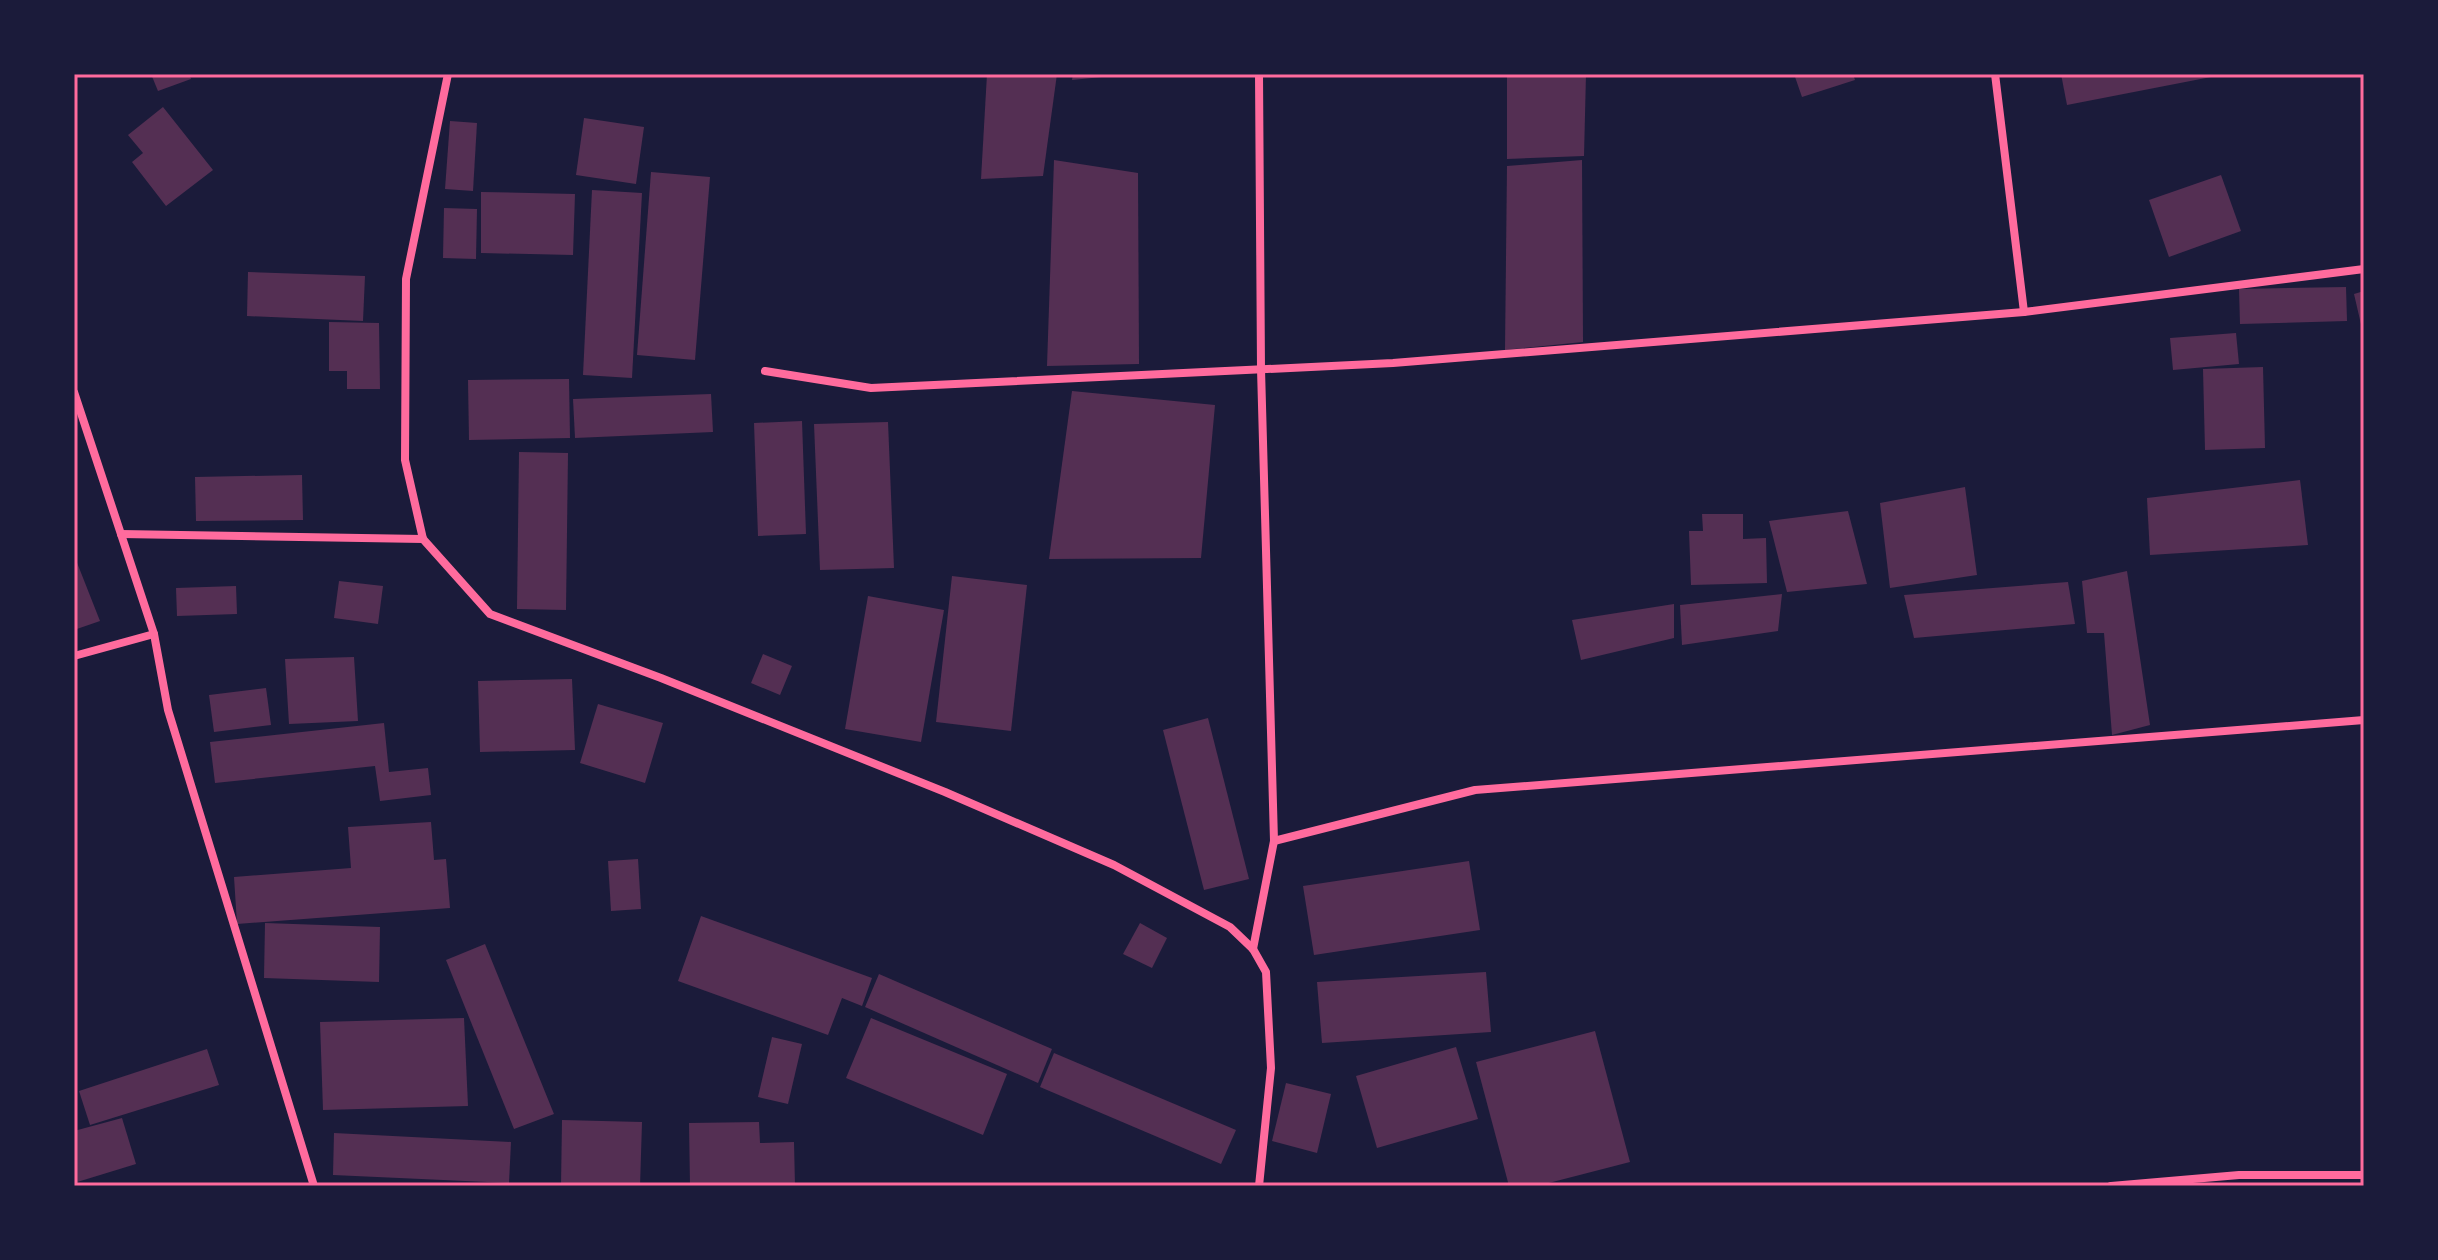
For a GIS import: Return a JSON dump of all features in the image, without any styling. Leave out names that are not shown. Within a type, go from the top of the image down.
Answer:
[{"type":"street","points":[[448,74],[406,279],[405,460],[423,539],[490,614],[661,678],[945,792],[1114,865],[1230,927],[1253,949],[1266,972],[1271,1068],[1259,1186]]},
{"type":"street","points":[[1253,949],[1274,841],[1261,369],[1259,74]]},
{"type":"street","points":[[1995,74],[2024,312]]},
{"type":"street","points":[[765,371],[871,388],[1393,363],[2024,312],[2364,269]]},
{"type":"street","points":[[74,392],[154,634],[168,710],[314,1186]]},
{"type":"street","points":[[121,534],[423,539]]},
{"type":"street","points":[[74,656],[154,634]]},
{"type":"street","points":[[1274,841],[1475,790],[2364,720]]},
{"type":"street","points":[[2111,1186],[2239,1175],[2364,1175]]},
{"type":"building","points":[[151,74],[189,74],[191,79],[158,91]]},
{"type":"building","points":[[987,74],[1057,74],[1043,176],[981,179]]},
{"type":"building","points":[[1073,74],[1112,74],[1112,76],[1072,80]]},
{"type":"building","points":[[1507,74],[1586,74],[1584,156],[1507,159]]},
{"type":"building","points":[[1794,74],[1853,74],[1855,80],[1802,97]]},
{"type":"building","points":[[2061,74],[2211,74],[2211,77],[2067,105]]},
{"type":"building","points":[[163,107],[213,170],[166,206],[132,162],[143,153],[128,135]]},
{"type":"building","points":[[584,118],[644,127],[636,184],[576,175]]},
{"type":"building","points":[[450,121],[477,123],[473,191],[445,189]]},
{"type":"building","points":[[1054,160],[1138,173],[1139,364],[1047,366]]},
{"type":"building","points":[[1582,160],[1583,342],[1505,350],[1507,166]]},
{"type":"building","points":[[651,172],[710,177],[695,360],[637,355]]},
{"type":"building","points":[[2221,175],[2241,231],[2169,257],[2149,200]]},
{"type":"building","points":[[592,190],[642,193],[632,378],[583,375]]},
{"type":"building","points":[[481,192],[575,194],[573,255],[481,253]]},
{"type":"building","points":[[444,208],[477,209],[476,259],[443,258]]},
{"type":"building","points":[[248,272],[365,276],[363,321],[247,316]]},
{"type":"building","points":[[2346,287],[2347,321],[2240,324],[2239,289]]},
{"type":"building","points":[[2364,291],[2364,333],[2363,333],[2354,294]]},
{"type":"building","points":[[329,322],[379,323],[380,389],[347,389],[347,371],[329,371]]},
{"type":"building","points":[[2236,333],[2239,364],[2173,370],[2170,338]]},
{"type":"building","points":[[2263,367],[2265,448],[2205,450],[2203,369]]},
{"type":"building","points":[[569,379],[570,438],[469,440],[468,380]]},
{"type":"building","points":[[1072,391],[1215,405],[1201,558],[1049,559]]},
{"type":"building","points":[[711,394],[713,432],[575,438],[573,399]]},
{"type":"building","points":[[802,421],[806,534],[758,536],[754,423]]},
{"type":"building","points":[[888,422],[894,568],[820,570],[814,424]]},
{"type":"building","points":[[519,452],[568,453],[566,610],[517,609]]},
{"type":"building","points":[[302,475],[303,520],[196,521],[195,477]]},
{"type":"building","points":[[2300,480],[2308,545],[2150,555],[2147,498]]},
{"type":"building","points":[[1965,487],[1977,575],[1890,588],[1880,503]]},
{"type":"building","points":[[1848,511],[1867,584],[1787,592],[1769,521]]},
{"type":"building","points":[[1702,514],[1743,514],[1743,539],[1766,538],[1767,583],[1691,585],[1689,531],[1703,531]]},
{"type":"building","points":[[74,555],[100,621],[74,630]]},
{"type":"building","points":[[2127,571],[2150,725],[2112,735],[2104,633],[2087,633],[2082,581]]},
{"type":"building","points":[[952,576],[1027,585],[1011,731],[936,722]]},
{"type":"building","points":[[339,581],[383,586],[378,624],[334,618]]},
{"type":"building","points":[[2068,582],[2075,624],[1914,638],[1904,595]]},
{"type":"building","points":[[236,586],[237,614],[177,616],[176,588]]},
{"type":"building","points":[[1782,594],[1778,631],[1682,645],[1680,605]]},
{"type":"building","points":[[868,596],[944,610],[921,742],[845,729]]},
{"type":"building","points":[[1674,604],[1674,638],[1581,660],[1572,620]]},
{"type":"building","points":[[763,654],[792,666],[780,695],[751,683]]},
{"type":"building","points":[[354,657],[358,721],[289,724],[285,659]]},
{"type":"building","points":[[572,679],[575,750],[480,752],[478,681]]},
{"type":"building","points":[[266,688],[271,725],[214,732],[209,695]]},
{"type":"building","points":[[598,704],[663,723],[645,783],[580,763]]},
{"type":"building","points":[[1208,718],[1249,879],[1204,890],[1163,730]]},
{"type":"building","points":[[384,723],[389,772],[428,768],[431,795],[380,801],[375,766],[215,783],[210,742]]},
{"type":"building","points":[[431,822],[434,860],[446,859],[450,908],[237,924],[234,877],[351,868],[348,827]]},
{"type":"building","points":[[638,859],[641,909],[611,911],[608,861]]},
{"type":"building","points":[[1469,861],[1480,930],[1314,955],[1303,886]]},
{"type":"building","points":[[701,916],[872,978],[862,1006],[842,998],[828,1035],[678,981]]},
{"type":"building","points":[[265,923],[380,927],[379,982],[264,978]]},
{"type":"building","points":[[1140,923],[1167,938],[1152,968],[1123,954]]},
{"type":"building","points":[[485,944],[554,1114],[514,1129],[446,960]]},
{"type":"building","points":[[1486,972],[1491,1032],[1322,1043],[1317,982]]},
{"type":"building","points":[[879,974],[1052,1049],[1038,1083],[865,1007]]},
{"type":"building","points":[[464,1018],[468,1106],[323,1110],[320,1022]]},
{"type":"building","points":[[871,1018],[1007,1074],[983,1135],[846,1078]]},
{"type":"building","points":[[1595,1031],[1630,1162],[1537,1186],[1509,1186],[1476,1062]]},
{"type":"building","points":[[772,1037],[802,1044],[788,1104],[758,1097]]},
{"type":"building","points":[[1456,1047],[1478,1119],[1377,1148],[1356,1076]]},
{"type":"building","points":[[207,1049],[219,1085],[90,1125],[79,1091]]},
{"type":"building","points":[[1054,1053],[1236,1130],[1221,1164],[1040,1087]]},
{"type":"building","points":[[1286,1083],[1331,1094],[1317,1153],[1272,1141]]},
{"type":"building","points":[[122,1118],[136,1164],[74,1183],[74,1131]]},
{"type":"building","points":[[562,1120],[642,1122],[640,1186],[561,1186]]},
{"type":"building","points":[[759,1122],[760,1143],[794,1142],[795,1186],[690,1186],[689,1123]]},
{"type":"building","points":[[334,1133],[511,1142],[509,1183],[333,1175]]}]
